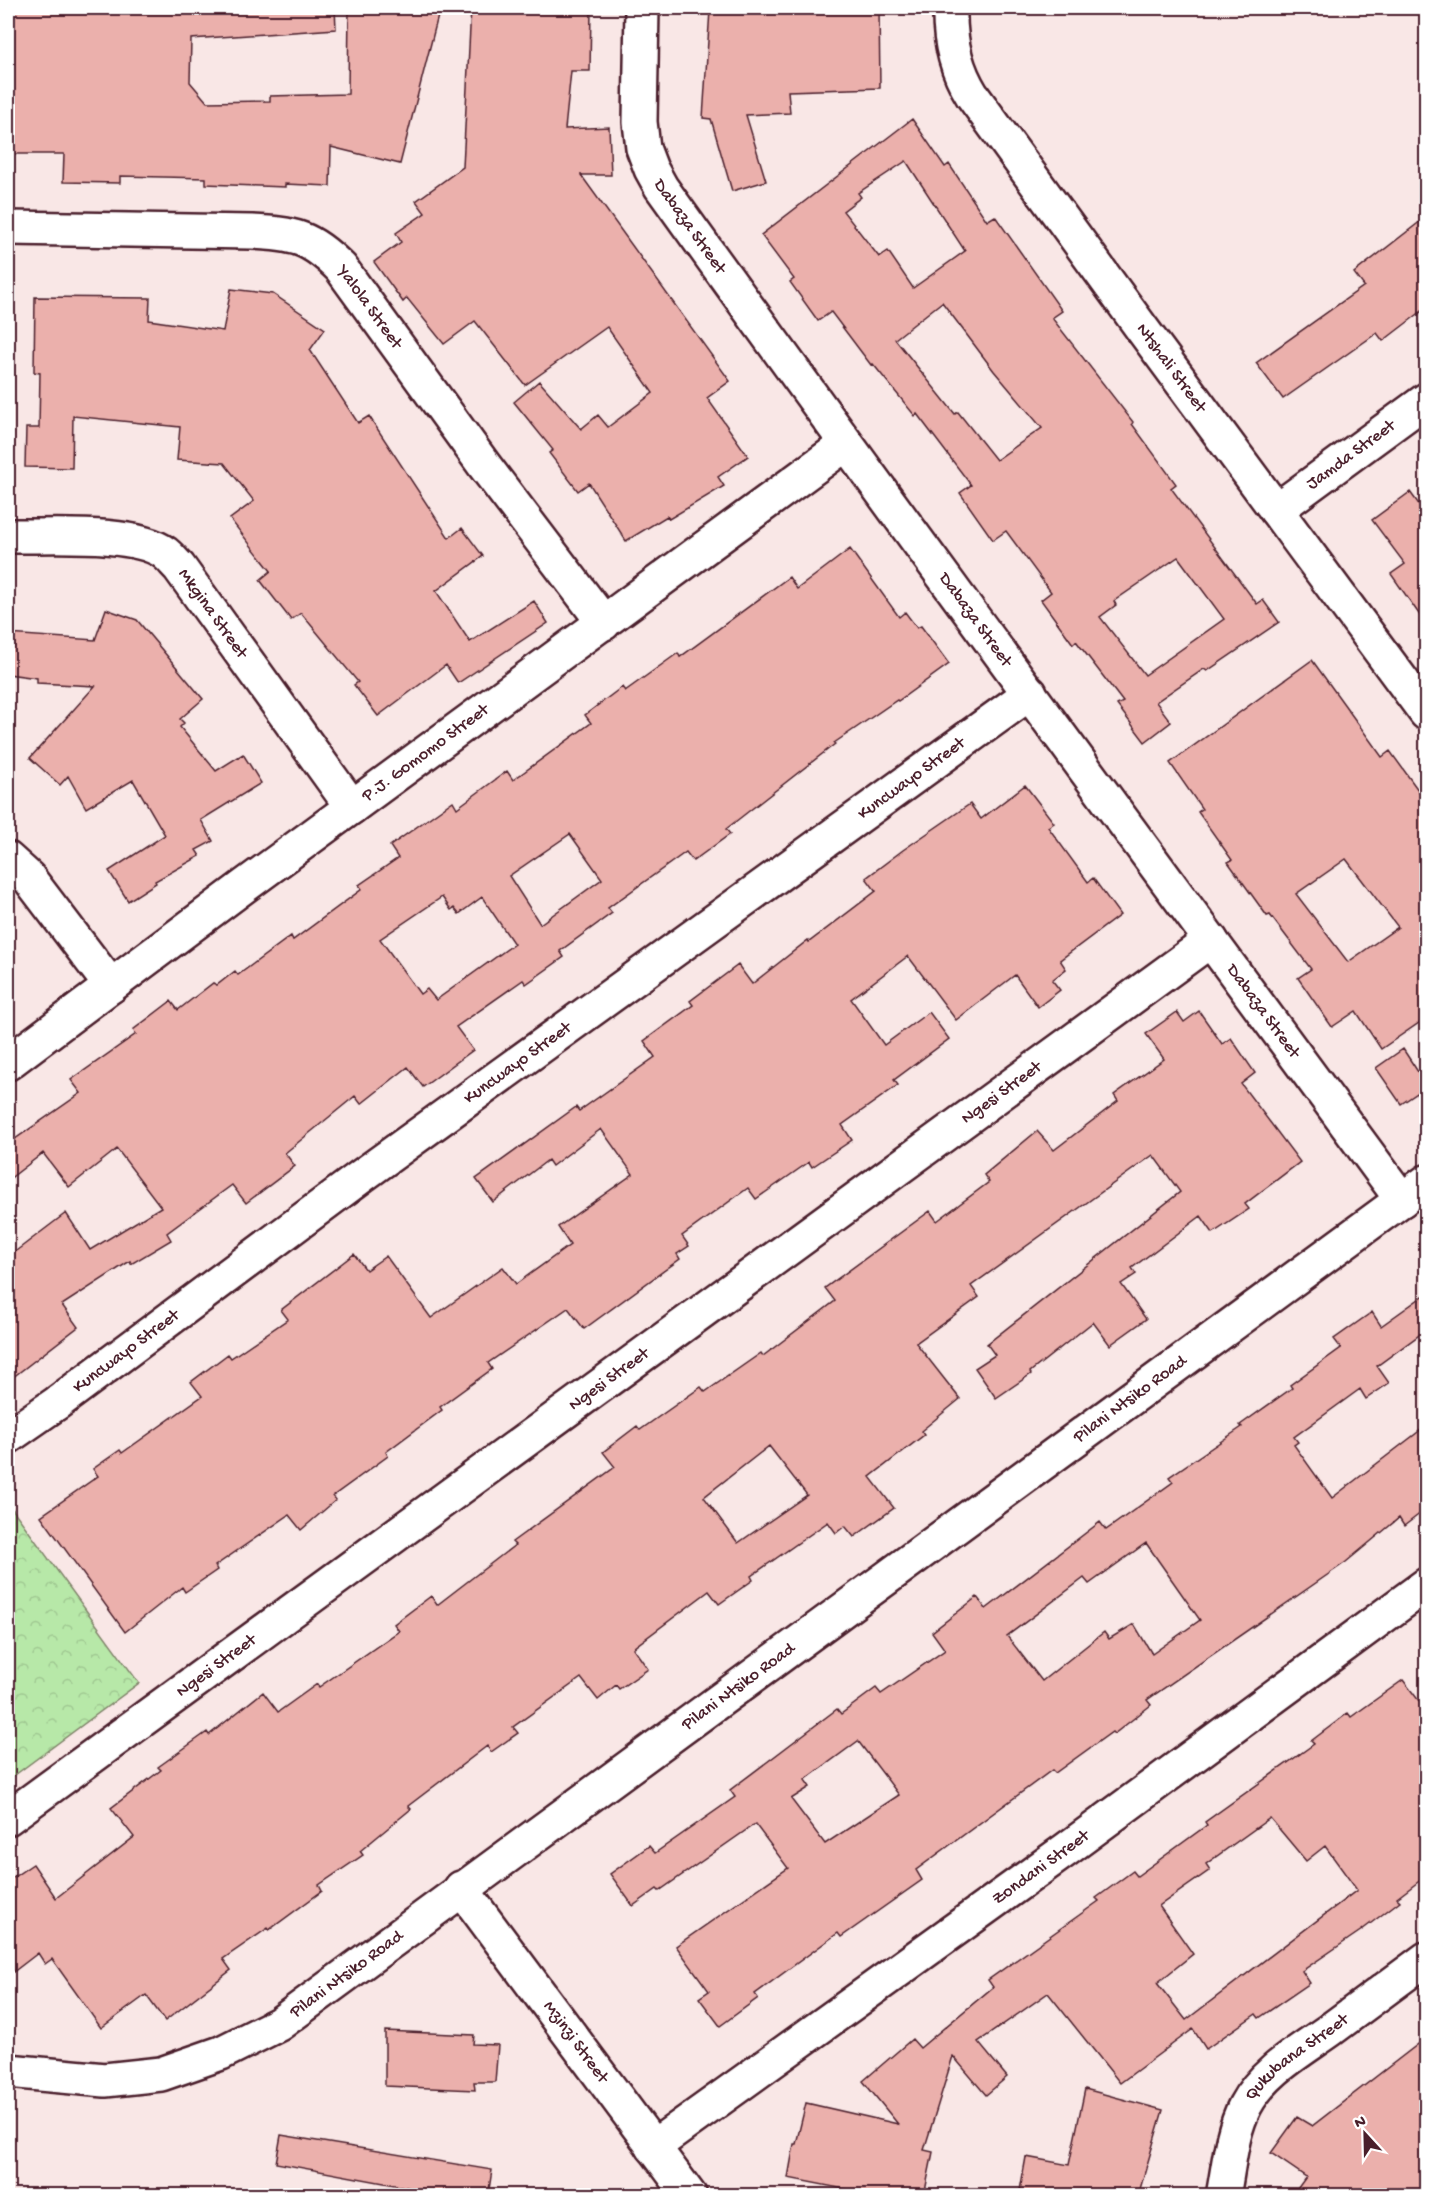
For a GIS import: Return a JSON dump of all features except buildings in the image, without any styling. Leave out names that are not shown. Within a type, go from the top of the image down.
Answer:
[{"type":"street","name":"Dabaza Street","points":[[642,8],[640,122],[643,148],[651,169],[668,197],[846,444],[1211,940],[1414,1191]]},
{"type":"street","name":"Ntshali Street","points":[[950,8],[952,46],[956,63],[972,95],[1426,712]]},
{"type":"street","name":"Yalola Street","points":[[8,228],[278,233],[312,243],[340,268],[484,465],[604,623]]},
{"type":"street","name":"Jamda Street","points":[[1276,510],[1426,400]]},
{"type":"street","name":"P.J. Gomomo Street","points":[[8,1063],[846,444]]},
{"type":"street","name":"Mkgina Street","points":[[8,536],[116,539],[141,543],[165,553],[179,567],[352,807]]},
{"type":"street","name":"Kuncwayo Street","points":[[8,1437],[57,1404],[372,1168],[1030,693]]},
{"type":"street","points":[[8,859],[28,877],[111,986]]},
{"type":"street","name":"Ngesi Street","points":[[8,1818],[1211,940]]},
{"type":"street","name":"Pilani Ntsiko Road","points":[[8,2071],[105,2080],[161,2074],[221,2053],[279,2024],[1414,1191]]},
{"type":"street","name":"Zondani Street","points":[[653,2147],[1067,1849],[1426,1585]]},
{"type":"street","name":"Mzinzi Street","points":[[462,1888],[690,2196]]},
{"type":"street","name":"Qukubana Street","points":[[1223,2196],[1236,2130],[1245,2107],[1257,2087],[1298,2053],[1426,1959]]},
{"type":"green space","points":[[8,1503],[139,1683],[8,1780]]}]
